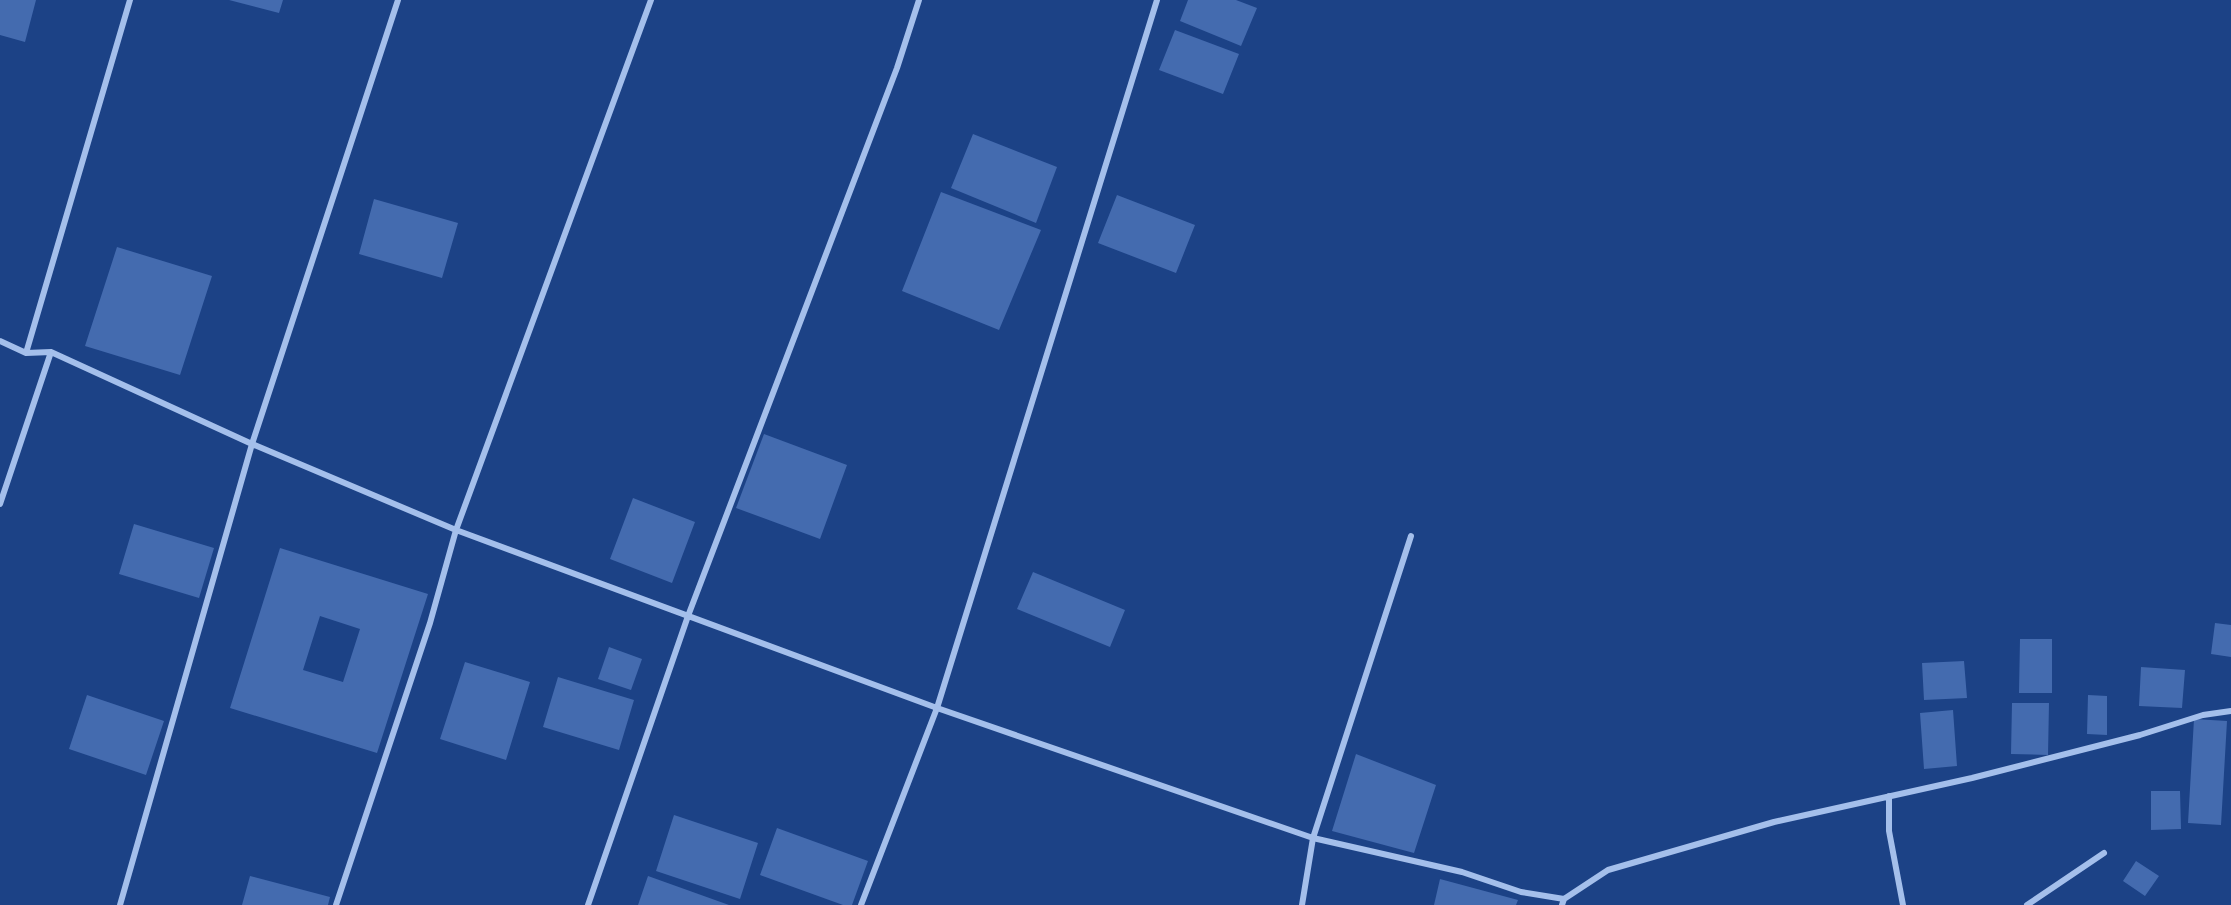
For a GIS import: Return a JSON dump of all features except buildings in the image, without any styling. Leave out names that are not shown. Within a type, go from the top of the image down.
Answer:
[{"type":"street","points":[[27,353],[130,0]]},
{"type":"street","points":[[120,905],[252,444],[398,0]]},
{"type":"street","points":[[336,905],[430,623],[456,530],[651,0]]},
{"type":"street","points":[[588,905],[688,616],[897,68],[919,0]]},
{"type":"street","points":[[861,905],[937,708],[1157,0]]},
{"type":"street","points":[[0,341],[27,353],[51,352],[252,444],[456,530],[937,708],[1313,838],[1462,872],[1521,892],[1563,902],[1608,870],[1774,822],[1972,778],[2140,735],[2203,715],[2231,711]]},
{"type":"street","points":[[0,504],[51,352]]},
{"type":"street","points":[[1302,905],[1313,838],[1411,536]]},
{"type":"street","points":[[1889,796],[1889,831],[1903,905]]},
{"type":"street","points":[[2027,905],[2104,854]]}]
